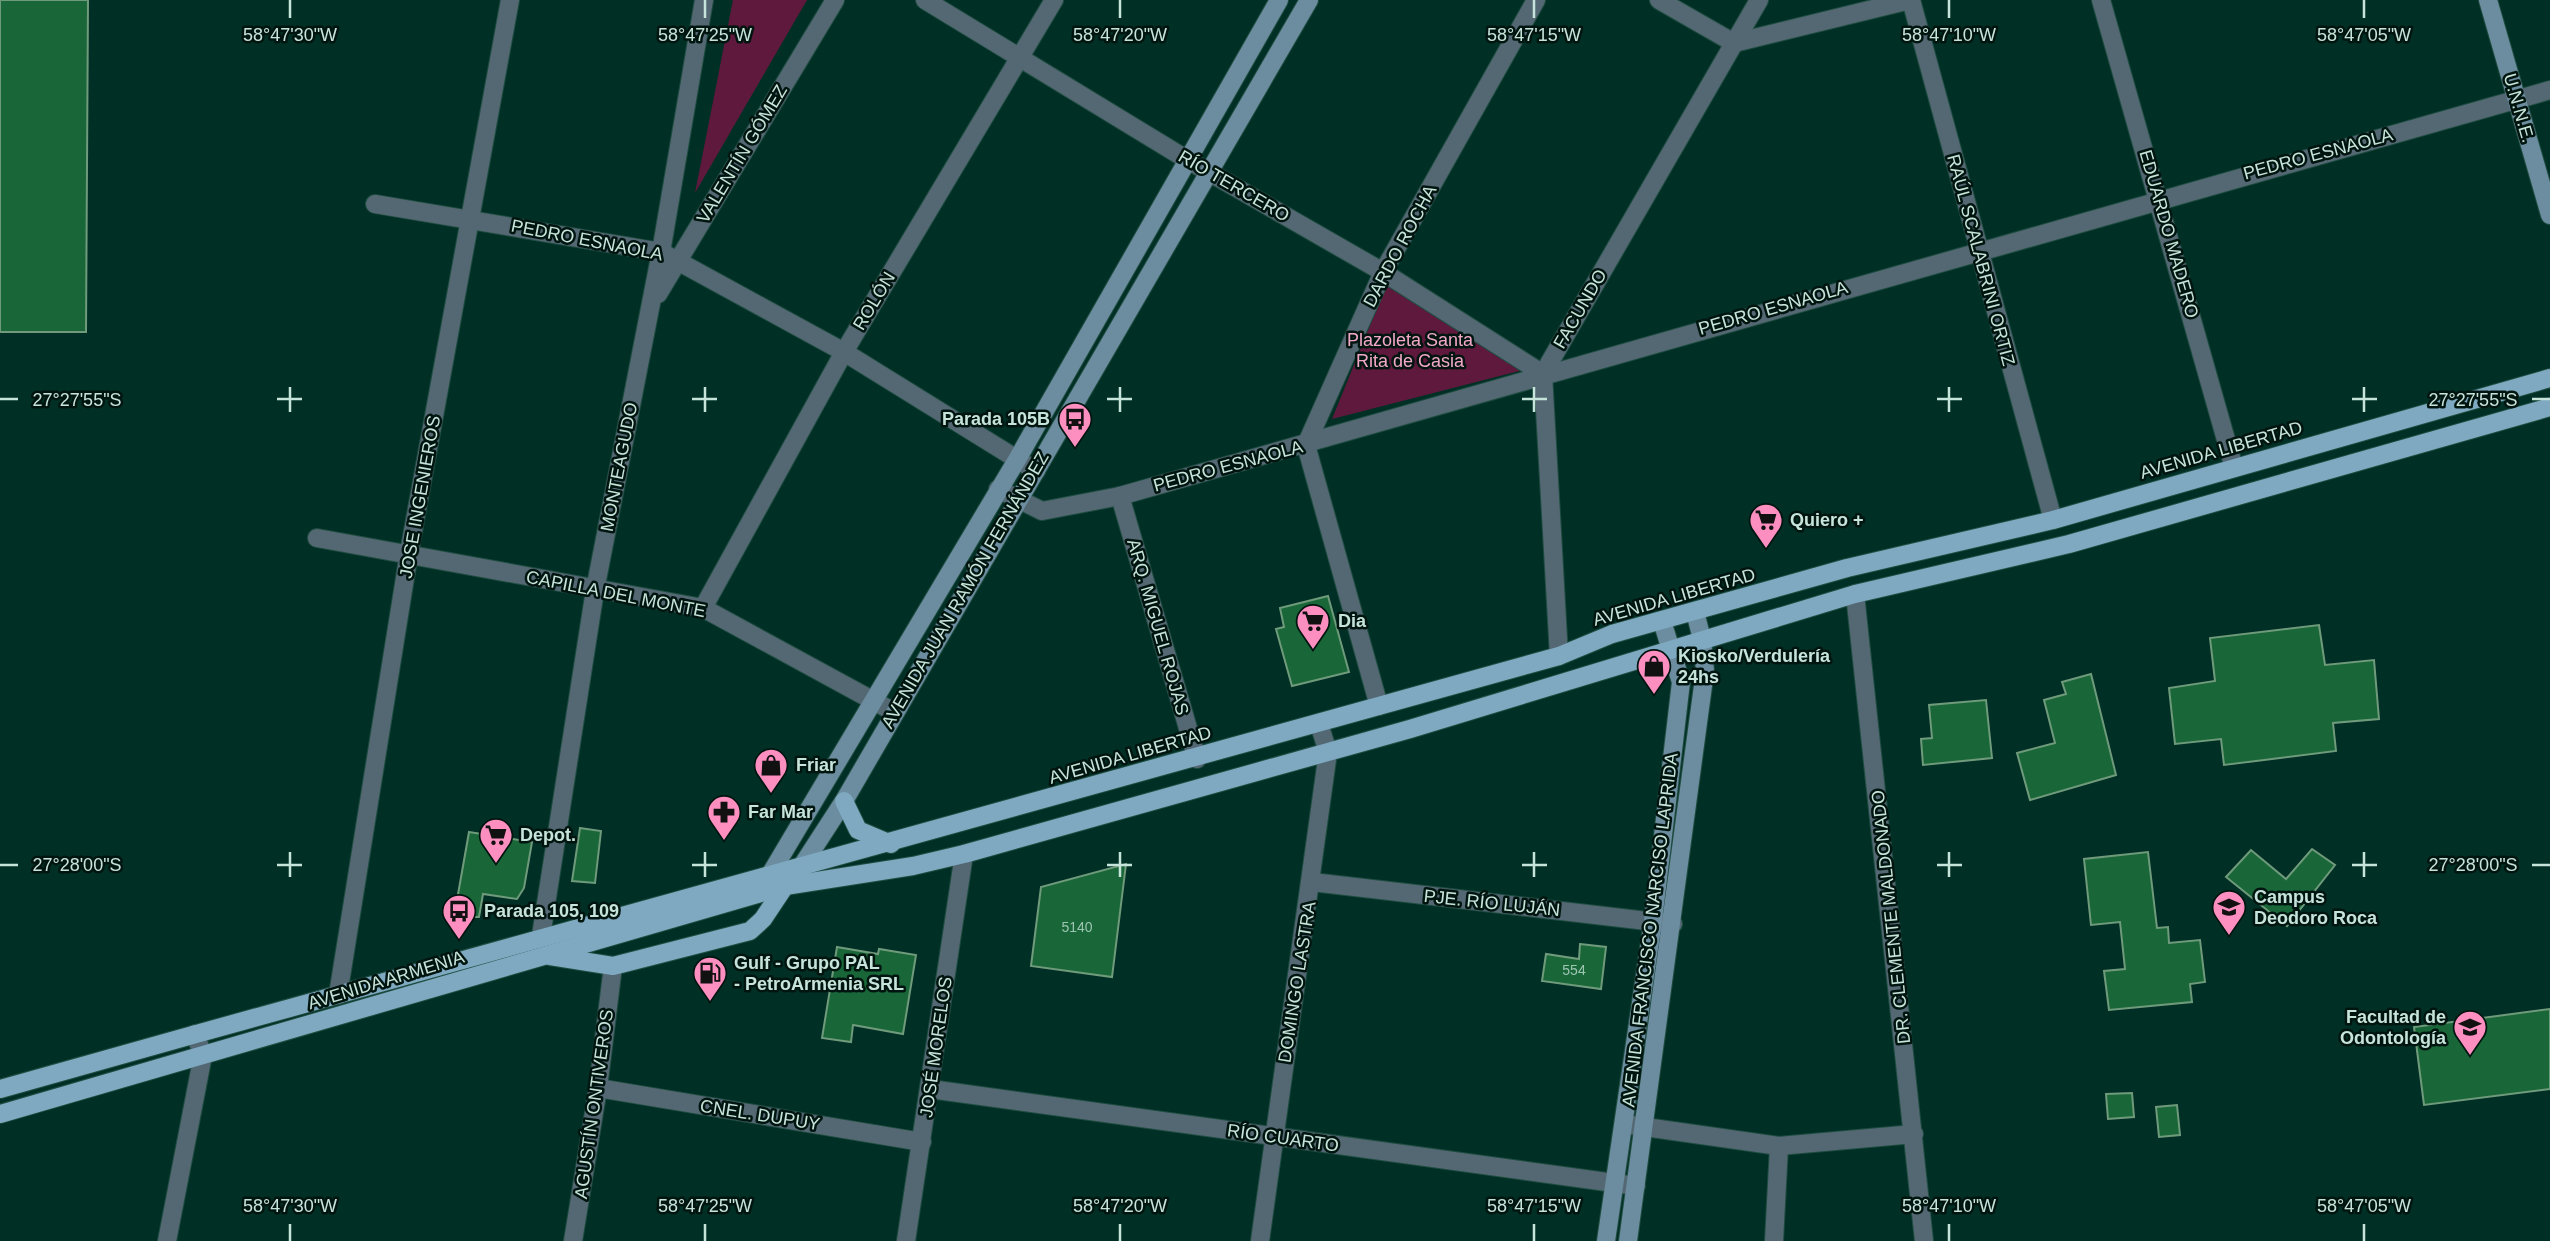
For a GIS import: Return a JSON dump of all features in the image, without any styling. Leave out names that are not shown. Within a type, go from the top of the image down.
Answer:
[{"type":"main road","name":"AVENIDA JUAN RAMÓN FERNÁNDEZ","points":[[771,873],[1018,458],[1279,0]]},
{"type":"main road","name":"AVENIDA JUAN RAMÓN FERNÁNDEZ","points":[[785,886],[804,864],[844,802],[1309,0]]},
{"type":"main road","name":"U.N.N.E.","points":[[2488,0],[2550,215]]},
{"type":"main road","name":"AVENIDA LIBERTAD","points":[[771,873],[891,844],[1197,759],[1559,656],[1612,634],[1847,568],[2053,520],[2550,378]]},
{"type":"main road","points":[[543,955],[613,966],[750,931],[763,919],[785,886],[913,866],[964,854],[1328,752],[1855,594],[2069,544],[2550,407]]},
{"type":"main road","name":"AVENIDA FRANCISCO NARCISO LAPRIDA","points":[[1628,1241],[1705,671],[1702,639],[1695,612]]},
{"type":"main road","name":"AVENIDA FRANCISCO NARCISO LAPRIDA","points":[[1606,1241],[1653,921],[1681,681],[1662,621]]},
{"type":"main road","points":[[844,802],[858,830],[891,844]]},
{"type":"main road","name":"AVENIDA ARMENIA","points":[[0,1089],[771,873]]},
{"type":"main road","name":"AVENIDA ARMENIA","points":[[0,1114],[785,886]]},
{"type":"street","name":"JOSE INGENIEROS","points":[[338,995],[409,553],[510,0]]},
{"type":"street","name":"MONTEAGUDO","points":[[541,936],[594,590],[661,252],[704,0]]},
{"type":"street","name":"VALENTÍN GÓMEZ","points":[[650,308],[835,0]]},
{"type":"street","name":"RÍO TERCERO","points":[[925,0],[1186,159],[1383,271],[1543,374]]},
{"type":"street","name":"ROLÓN","points":[[703,608],[844,352],[1054,0]]},
{"type":"street","name":"DARDO ROCHA","points":[[1306,445],[1383,271],[1536,0]]},
{"type":"street","points":[[1659,0],[1734,43],[1911,0]]},
{"type":"street","name":"FACUNDO","points":[[1543,374],[1759,0]]},
{"type":"street","name":"RAÚL SCALABRINI ORTIZ","points":[[1911,0],[2053,520]]},
{"type":"street","name":"EDUARDO MADERO","points":[[2101,0],[2160,198],[2234,468]]},
{"type":"street","name":"PEDRO ESNAOLA","points":[[998,489],[1042,511],[1120,496],[1306,445],[1543,374],[2160,198],[2550,90]]},
{"type":"street","name":"PEDRO ESNAOLA","points":[[376,204],[661,252],[844,352],[1035,471]]},
{"type":"street","points":[[1543,374],[1559,656]]},
{"type":"street","points":[[1306,445],[1379,706]]},
{"type":"street","name":"ARQ. MIGUEL ROJAS","points":[[1120,496],[1197,759]]},
{"type":"street","name":"CAPILLA DEL MONTE","points":[[317,538],[703,608],[894,712]]},
{"type":"street","name":"DR. CLEMENTE MALDONADO","points":[[1855,594],[1924,1241]]},
{"type":"street","name":"DOMINGO LASTRA","points":[[1260,1241],[1312,883],[1328,752],[1319,724]]},
{"type":"street","name":"JOSÉ MORELOS","points":[[906,1241],[964,854]]},
{"type":"street","name":"PJE. RÍO LUJÁN","points":[[1312,883],[1672,924]]},
{"type":"street","name":"AGUSTÍN ONTIVEROS","points":[[573,1241],[598,1088],[613,966]]},
{"type":"street","points":[[167,1241],[203,1055],[195,1034]]},
{"type":"street","name":"CNEL. DUPUY","points":[[598,1088],[922,1142]]},
{"type":"street","name":"RÍO CUARTO","points":[[930,1089],[1636,1186]]},
{"type":"street","points":[[1624,1124],[1779,1146],[1914,1134]]},
{"type":"street","points":[[1774,1241],[1779,1146]]},
{"type":"green space","points":[[733,0],[807,0],[695,193]]},
{"type":"green space","name":"Plazoleta Santa Rita de Casia","points":[[1388,281],[1527,369],[1332,419]]},
{"type":"building","points":[[0,0],[88,0],[86,332],[0,332]]},
{"type":"building","name":"Dia","points":[[1328,596],[1349,672],[1292,686],[1276,629],[1284,627],[1280,608]]},
{"type":"building","points":[[2319,625],[2325,665],[2374,660],[2379,719],[2333,723],[2336,751],[2224,765],[2221,739],[2175,744],[2169,688],[2215,681],[2210,638]]},
{"type":"building","points":[[2091,674],[2116,775],[2030,800],[2017,753],[2055,743],[2044,700],[2066,694],[2062,682]]},
{"type":"building","points":[[1986,700],[1992,758],[1923,765],[1921,739],[1932,738],[1929,705]]},
{"type":"building","points":[[580,828],[601,831],[595,883],[572,881]]},
{"type":"building","name":"Depot.","points":[[469,832],[532,842],[524,888],[517,899],[483,894],[479,917],[454,917]]},
{"type":"building","points":[[2312,849],[2335,865],[2287,926],[2226,877],[2251,850],[2286,879]]},
{"type":"building","points":[[2148,852],[2157,928],[2168,927],[2169,943],[2200,940],[2205,982],[2190,984],[2192,1002],[2109,1010],[2104,971],[2125,969],[2120,922],[2091,925],[2084,859]]},
{"type":"building","points":[[1126,864],[1112,977],[1031,966],[1041,887]]},
{"type":"building","points":[[1580,944],[1606,947],[1601,989],[1542,981],[1546,954],[1579,959]]},
{"type":"building","points":[[837,947],[878,954],[879,949],[916,955],[903,1034],[853,1025],[851,1042],[822,1038]]},
{"type":"building","points":[[2550,1009],[2550,1089],[2424,1105],[2414,1027]]},
{"type":"building","points":[[2132,1093],[2134,1117],[2108,1119],[2106,1094]]},
{"type":"building","points":[[2177,1105],[2180,1135],[2159,1137],[2156,1107]]},
{"type":"place","name":"Parada 105B","points":[[1075,449]]},
{"type":"place","name":"Quiero +","points":[[1766,550]]},
{"type":"place","name":"Dia","points":[[1313,651]]},
{"type":"place","name":"Kiosko/Verdulería 24hs","points":[[1654,696]]},
{"type":"place","name":"Friar","points":[[771,795]]},
{"type":"place","name":"Far Mar","points":[[724,842]]},
{"type":"place","name":"Depot.","points":[[496,865]]},
{"type":"place","name":"Campus Deodoro Roca","points":[[2229,937]]},
{"type":"place","name":"Parada 105, 109","points":[[459,941]]},
{"type":"place","name":"Gulf - Grupo PAL - PetroArmenia SRL","points":[[710,1003]]},
{"type":"place","name":"Facultad de Odontología","points":[[2470,1057]]}]
